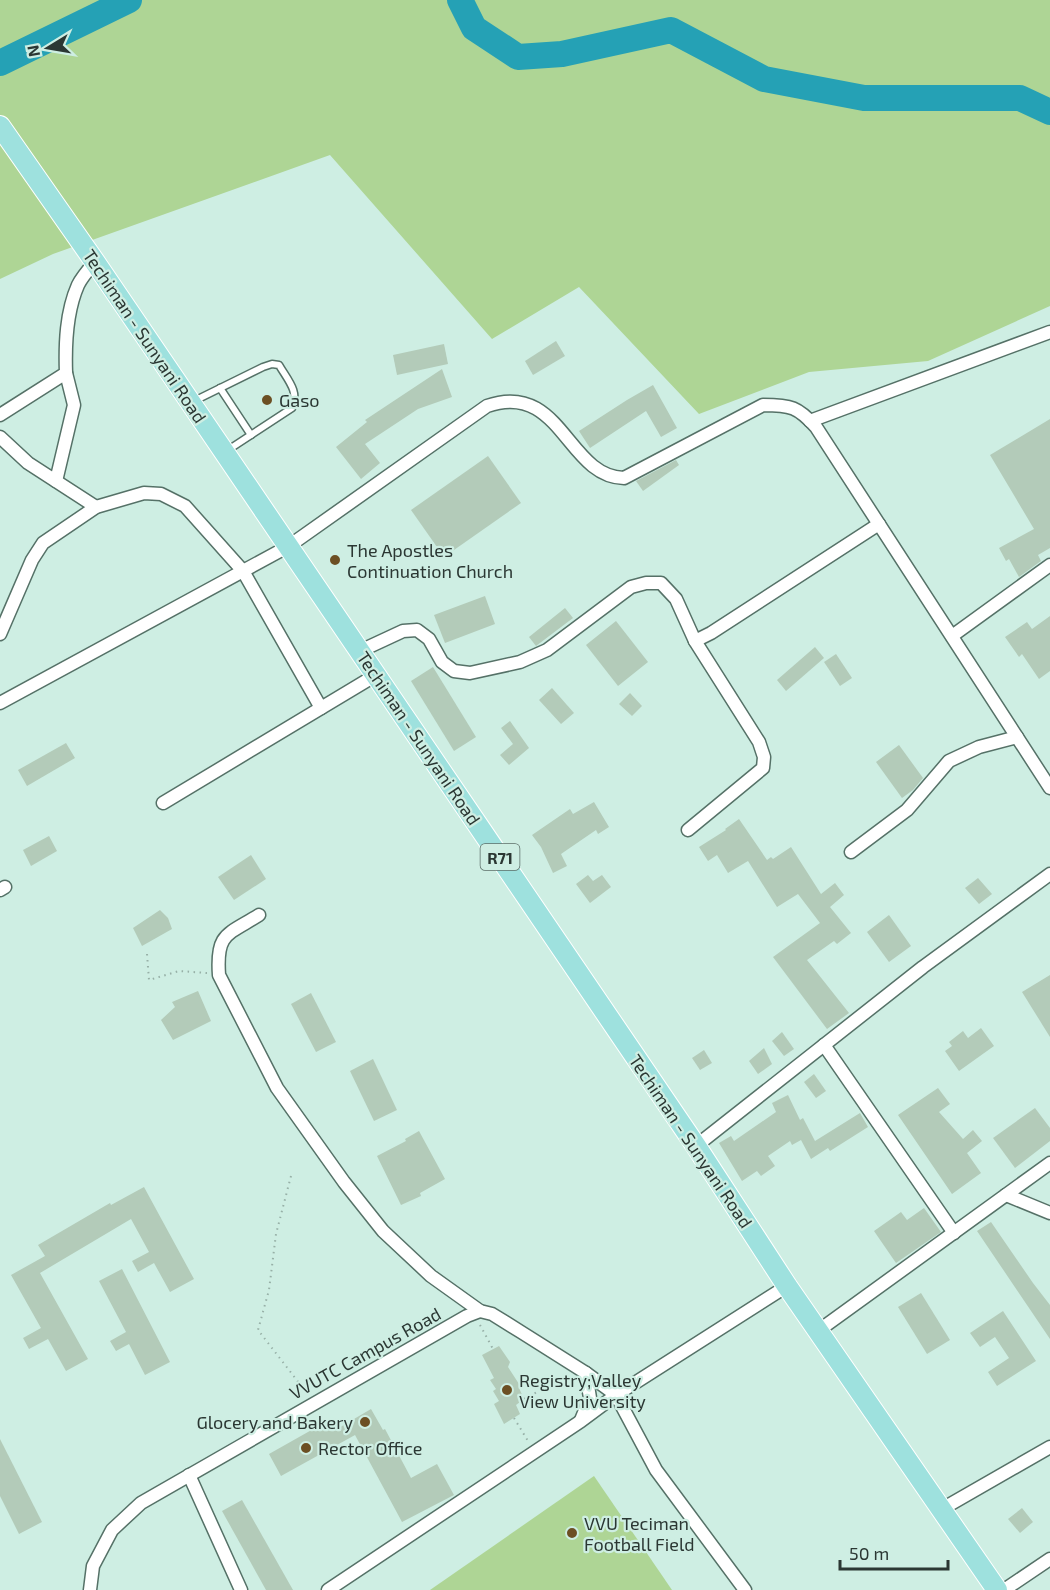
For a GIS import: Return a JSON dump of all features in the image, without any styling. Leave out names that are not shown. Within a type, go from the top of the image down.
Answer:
[{"type":"main road","name":"Techiman - Sunyani Road","points":[[0,126],[191,402],[696,1146],[818,1332],[997,1590]]},
{"type":"street","points":[[56,481],[74,405],[66,373],[65,344],[71,309],[79,283],[95,262]]},
{"type":"street","points":[[810,421],[1050,332]]},
{"type":"street","points":[[0,414],[66,373]]},
{"type":"street","points":[[0,703],[289,546],[488,406],[502,401],[519,401],[543,411],[597,469],[611,477],[624,478],[763,405],[782,405],[802,412],[816,427],[1050,788]]},
{"type":"street","points":[[0,437],[28,463],[96,507]]},
{"type":"street","points":[[0,634],[32,560],[43,543],[96,507],[144,493],[161,494],[185,506],[243,571],[321,708]]},
{"type":"street","points":[[695,641],[711,633],[879,524]]},
{"type":"street","points":[[952,636],[1050,565]]},
{"type":"street","points":[[360,651],[403,631],[417,630],[429,639],[442,662],[454,670],[470,673],[520,662],[547,650],[631,587],[646,583],[661,583],[676,599],[695,641],[759,742],[764,757],[763,768],[688,830]]},
{"type":"street","points":[[163,803],[376,675]]},
{"type":"street","points":[[851,852],[907,810],[949,761],[979,747],[1017,737]]},
{"type":"street","points":[[696,1146],[923,967],[1050,874]]},
{"type":"street","points":[[259,915],[224,937],[218,954],[219,975],[278,1088],[344,1182],[383,1231],[431,1276],[480,1311],[492,1314],[583,1371],[616,1395],[656,1470],[745,1590]]},
{"type":"street","points":[[824,1045],[954,1233]]},
{"type":"street","points":[[818,1332],[1050,1163]]},
{"type":"street","points":[[1006,1196],[1050,1213]]},
{"type":"street","points":[[328,1590],[581,1421],[616,1395],[787,1286]]},
{"type":"street","name":"VVUTC Campus Road","points":[[90,1590],[93,1566],[112,1530],[141,1503],[314,1402],[467,1316],[480,1311]]},
{"type":"street","points":[[581,1421],[590,1398],[583,1371]]},
{"type":"street","points":[[942,1509],[1050,1447]]},
{"type":"street","points":[[189,1475],[242,1590]]},
{"type":"street","points":[[1004,1590],[1050,1558]]},
{"type":"lane","points":[[191,402],[272,364],[279,366],[295,392],[296,400],[292,408],[225,452]]},
{"type":"lane","points":[[220,388],[251,435]]},
{"type":"path","points":[[147,954],[150,980],[179,970],[219,975]]},
{"type":"path","points":[[291,1176],[276,1234],[269,1290],[258,1330],[314,1402]]},
{"type":"path","points":[[480,1311],[478,1322],[493,1349]]},
{"type":"path","points":[[524,1399],[583,1371]]},
{"type":"path","points":[[514,1418],[534,1452]]},
{"type":"green space","points":[[0,0],[1050,0],[1050,306],[928,361],[809,372],[699,414],[579,287],[492,339],[330,155],[53,254],[0,279]]},
{"type":"green space","name":"VVU Teciman Football Field","points":[[594,1476],[672,1590],[430,1590]]},
{"type":"building","points":[[556,341],[565,356],[533,375],[525,361]]},
{"type":"building","points":[[444,344],[448,364],[397,375],[393,355]]},
{"type":"building","points":[[442,369],[452,397],[418,409],[365,444],[380,463],[361,479],[336,447],[367,422],[365,420]]},
{"type":"building","points":[[653,385],[677,428],[661,437],[646,411],[590,448],[579,431]]},
{"type":"building","points":[[1050,419],[1050,548],[1038,555],[1041,561],[1019,577],[1009,559],[1006,561],[999,548],[1034,529],[990,455]]},
{"type":"building","points":[[488,456],[521,503],[444,557],[411,510]]},
{"type":"building","points":[[676,460],[679,465],[643,491],[636,481]]},
{"type":"building","points":[[485,596],[495,624],[445,643],[434,615]]},
{"type":"building","points":[[565,608],[573,618],[536,646],[529,637]]},
{"type":"building","points":[[1050,616],[1050,671],[1039,679],[1022,654],[1019,657],[1005,637],[1027,622],[1032,629]]},
{"type":"building","points":[[616,621],[648,662],[618,686],[586,645]]},
{"type":"building","points":[[815,647],[824,658],[786,691],[777,680]]},
{"type":"building","points":[[836,654],[852,678],[840,686],[824,662]]},
{"type":"building","points":[[433,667],[476,737],[454,751],[411,681]]},
{"type":"building","points":[[552,688],[574,713],[561,724],[539,700]]},
{"type":"building","points":[[630,693],[642,706],[632,716],[619,704]]},
{"type":"building","points":[[510,721],[529,748],[509,765],[500,755],[513,744],[501,728]]},
{"type":"building","points":[[66,743],[75,758],[27,786],[18,770]]},
{"type":"building","points":[[899,745],[923,778],[902,798],[876,762]]},
{"type":"building","points":[[594,802],[609,827],[598,834],[596,830],[561,854],[567,866],[553,873],[541,847],[532,835],[570,809],[573,814]]},
{"type":"building","points":[[739,819],[767,860],[771,857],[773,859],[791,847],[821,894],[835,883],[844,895],[830,907],[851,933],[837,944],[834,941],[807,960],[849,1013],[827,1029],[773,957],[820,923],[798,894],[777,907],[748,861],[728,873],[717,855],[708,861],[699,847]]},
{"type":"building","points":[[49,836],[57,851],[31,866],[23,850]]},
{"type":"building","points":[[251,855],[266,879],[234,900],[218,877]]},
{"type":"building","points":[[588,875],[593,881],[602,875],[611,887],[590,903],[576,884]]},
{"type":"building","points":[[978,878],[992,894],[979,904],[965,888]]},
{"type":"building","points":[[160,910],[168,918],[172,929],[142,946],[133,928]]},
{"type":"building","points":[[889,915],[911,946],[889,962],[867,932]]},
{"type":"building","points":[[1050,975],[1050,1037],[1022,992]]},
{"type":"building","points":[[198,991],[211,1021],[173,1040],[161,1020],[175,1007],[172,1002]]},
{"type":"building","points":[[311,993],[336,1042],[316,1052],[291,1004]]},
{"type":"building","points":[[981,1028],[994,1046],[959,1071],[945,1051],[952,1046],[949,1042],[963,1031],[968,1038]]},
{"type":"building","points":[[782,1032],[794,1049],[784,1056],[772,1041]]},
{"type":"building","points":[[764,1048],[772,1064],[758,1074],[749,1061]]},
{"type":"building","points":[[704,1050],[712,1063],[700,1070],[692,1058]]},
{"type":"building","points":[[373,1059],[397,1110],[374,1121],[350,1071]]},
{"type":"building","points":[[814,1074],[826,1091],[816,1098],[804,1082]]},
{"type":"building","points":[[938,1088],[950,1104],[939,1112],[963,1139],[973,1130],[982,1141],[967,1153],[981,1173],[952,1194],[898,1115]]},
{"type":"building","points":[[788,1095],[800,1120],[803,1118],[815,1141],[860,1113],[868,1127],[830,1151],[828,1148],[811,1159],[801,1140],[792,1145],[790,1141],[768,1156],[775,1166],[761,1176],[757,1171],[742,1181],[719,1143],[731,1136],[734,1141],[776,1112],[772,1103]]},
{"type":"building","points":[[1035,1108],[1050,1128],[1050,1141],[1015,1168],[993,1138]]},
{"type":"building","points":[[419,1131],[445,1179],[420,1193],[421,1196],[401,1205],[377,1156],[406,1141],[405,1139]]},
{"type":"building","points":[[144,1187],[194,1279],[170,1292],[154,1263],[138,1272],[132,1261],[149,1252],[131,1219],[40,1273],[88,1359],[66,1371],[48,1339],[29,1349],[23,1338],[41,1328],[11,1275],[45,1256],[38,1245],[110,1203],[111,1205]]},
{"type":"building","points":[[924,1208],[941,1232],[896,1263],[874,1231],[901,1212],[907,1220]]},
{"type":"building","points":[[991,1222],[1050,1305],[1050,1339],[977,1231]]},
{"type":"building","points":[[122,1269],[170,1362],[145,1375],[129,1344],[116,1351],[110,1341],[126,1332],[99,1281]]},
{"type":"building","points":[[921,1293],[950,1340],[927,1354],[898,1307]]},
{"type":"building","points":[[1003,1311],[1036,1361],[997,1386],[988,1372],[1009,1358],[995,1337],[980,1347],[970,1333]]},
{"type":"building","name":"Registry;Valley View University","points":[[499,1346],[510,1362],[508,1367],[519,1384],[524,1399],[516,1405],[520,1414],[504,1424],[494,1404],[499,1401],[493,1391],[496,1389],[490,1380],[494,1378],[482,1355]]},
{"type":"building","points":[[371,1409],[383,1430],[385,1429],[411,1478],[437,1464],[454,1495],[402,1522],[355,1435],[281,1476],[269,1454],[331,1419],[337,1429]]},
{"type":"building","points":[[0,1439],[42,1522],[19,1534],[0,1496]]},
{"type":"building","points":[[242,1500],[293,1590],[266,1590],[222,1511]]},
{"type":"building","points":[[1022,1508],[1033,1522],[1020,1533],[1008,1519]]},
{"type":"waterway","points":[[0,63],[129,0]]},
{"type":"waterway","points":[[460,0],[474,28],[518,57],[562,54],[671,30],[764,79],[864,98],[1020,98],[1050,112]]},
{"type":"place","name":"Gaso","points":[[267,400]]},
{"type":"place","name":"The Apostles Continuation Church","points":[[335,560]]},
{"type":"place","name":"Registry;Valley View University","points":[[507,1390]]},
{"type":"place","name":"Glocery and Bakery","points":[[365,1422]]},
{"type":"place","name":"Rector Office","points":[[306,1448]]},
{"type":"place","name":"VVU Teciman Football Field","points":[[572,1533]]}]
